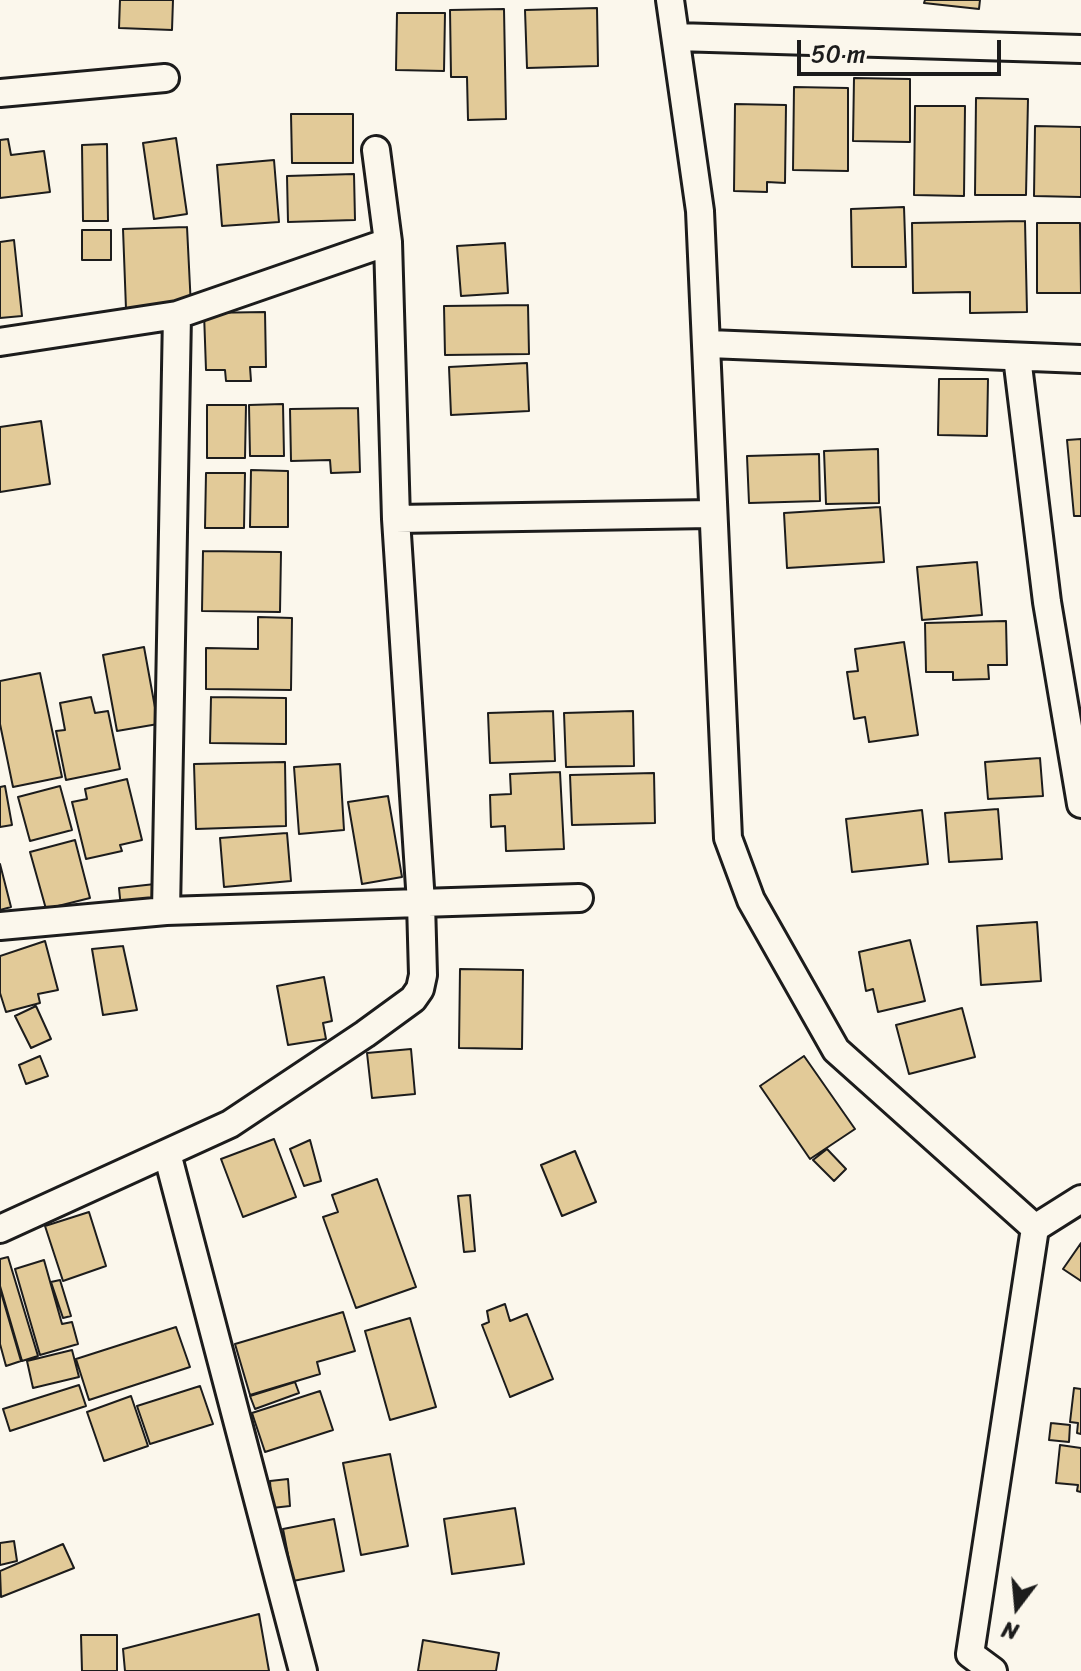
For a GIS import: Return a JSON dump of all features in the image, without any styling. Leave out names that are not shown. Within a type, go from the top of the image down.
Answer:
[{"type":"street","points":[[670,0],[700,211],[709,344],[711,514],[728,838],[751,900],[836,1050],[1035,1228]]},
{"type":"street","points":[[676,37],[1081,49]]},
{"type":"street","points":[[0,93],[165,78]]},
{"type":"street","points":[[0,1229],[230,1124],[413,999],[423,975],[396,519],[388,242],[376,150]]},
{"type":"street","points":[[0,342],[177,315],[388,242]]},
{"type":"street","points":[[166,911],[177,315]]},
{"type":"street","points":[[709,344],[1081,359]]},
{"type":"street","points":[[1017,357],[1047,602],[1081,804]]},
{"type":"street","points":[[396,519],[711,514]]},
{"type":"street","points":[[0,926],[166,911],[579,898]]},
{"type":"street","points":[[167,1153],[303,1671]]},
{"type":"street","points":[[993,1671],[970,1654],[1035,1228],[1081,1199]]},
{"type":"building","points":[[120,0],[173,0],[172,30],[119,28]]},
{"type":"building","points":[[925,0],[980,0],[979,9],[924,3]]},
{"type":"building","points":[[597,8],[598,66],[527,68],[525,10]]},
{"type":"building","points":[[504,9],[506,119],[468,120],[467,77],[451,77],[450,10]]},
{"type":"building","points":[[397,13],[445,13],[444,71],[396,70]]},
{"type":"building","points":[[854,78],[910,79],[910,142],[853,141]]},
{"type":"building","points":[[794,87],[848,88],[848,171],[793,170]]},
{"type":"building","points":[[976,98],[1028,99],[1026,195],[975,195]]},
{"type":"building","points":[[735,104],[786,105],[785,183],[767,182],[767,192],[734,191]]},
{"type":"building","points":[[915,106],[965,106],[964,196],[914,195]]},
{"type":"building","points":[[291,114],[353,114],[353,163],[292,163]]},
{"type":"building","points":[[1035,126],[1081,127],[1081,197],[1034,196]]},
{"type":"building","points":[[176,138],[187,214],[154,219],[143,143]]},
{"type":"building","points":[[8,139],[11,155],[44,151],[50,192],[0,198],[0,140]]},
{"type":"building","points":[[107,144],[108,221],[83,221],[82,145]]},
{"type":"building","points":[[274,160],[279,222],[222,226],[217,165]]},
{"type":"building","points":[[354,174],[355,220],[288,222],[287,176]]},
{"type":"building","points":[[904,207],[906,267],[852,267],[851,209]]},
{"type":"building","points":[[1025,221],[1027,312],[970,313],[970,292],[913,293],[912,223]]},
{"type":"building","points":[[1037,223],[1080,223],[1081,293],[1037,293]]},
{"type":"building","points":[[187,227],[191,307],[126,309],[123,229]]},
{"type":"building","points":[[82,230],[111,230],[111,260],[82,260]]},
{"type":"building","points":[[14,240],[22,316],[0,318],[0,242]]},
{"type":"building","points":[[505,243],[508,293],[461,296],[457,246]]},
{"type":"building","points":[[528,305],[529,354],[445,355],[444,306]]},
{"type":"building","points":[[265,312],[266,367],[250,367],[251,381],[226,381],[225,370],[206,370],[204,313]]},
{"type":"building","points":[[527,363],[529,411],[451,415],[449,367]]},
{"type":"building","points":[[939,379],[988,379],[987,436],[938,435]]},
{"type":"building","points":[[283,404],[284,456],[250,456],[249,405]]},
{"type":"building","points":[[207,405],[246,405],[245,458],[207,458]]},
{"type":"building","points":[[358,408],[360,472],[331,473],[330,460],[291,461],[290,409]]},
{"type":"building","points":[[41,421],[50,484],[0,492],[0,427]]},
{"type":"building","points":[[1081,439],[1081,516],[1074,516],[1067,440]]},
{"type":"building","points":[[878,449],[879,503],[826,504],[824,451]]},
{"type":"building","points":[[819,454],[820,501],[749,503],[747,456]]},
{"type":"building","points":[[251,470],[288,471],[288,527],[250,527]]},
{"type":"building","points":[[206,473],[245,473],[244,528],[205,528]]},
{"type":"building","points":[[880,507],[884,562],[787,568],[784,513]]},
{"type":"building","points":[[203,551],[281,552],[280,612],[202,611]]},
{"type":"building","points":[[977,562],[982,615],[922,620],[917,567]]},
{"type":"building","points":[[258,617],[292,618],[291,690],[206,689],[206,648],[258,649]]},
{"type":"building","points":[[1006,621],[1007,665],[988,665],[989,679],[953,680],[953,672],[926,672],[925,623]]},
{"type":"building","points":[[904,642],[918,735],[869,742],[865,717],[854,719],[847,672],[858,671],[855,649]]},
{"type":"building","points":[[144,647],[158,724],[117,731],[103,655]]},
{"type":"building","points":[[40,673],[62,777],[13,787],[0,724],[0,681]]},
{"type":"building","points":[[91,697],[95,713],[108,711],[120,769],[66,780],[56,731],[65,730],[60,703]]},
{"type":"building","points":[[211,697],[286,698],[286,744],[210,743]]},
{"type":"building","points":[[553,711],[555,761],[490,763],[488,713]]},
{"type":"building","points":[[633,711],[634,766],[566,767],[564,713]]},
{"type":"building","points":[[1040,758],[1043,796],[988,799],[985,762]]},
{"type":"building","points":[[285,762],[286,826],[196,829],[194,764]]},
{"type":"building","points":[[340,764],[344,830],[299,834],[294,767]]},
{"type":"building","points":[[560,772],[564,849],[506,851],[505,826],[491,827],[490,795],[511,794],[510,774]]},
{"type":"building","points":[[654,773],[655,823],[572,825],[570,775]]},
{"type":"building","points":[[127,779],[142,840],[120,845],[122,851],[86,859],[72,802],[87,799],[85,789]]},
{"type":"building","points":[[5,786],[12,825],[0,827],[0,787]]},
{"type":"building","points":[[60,786],[72,830],[30,841],[18,797]]},
{"type":"building","points":[[388,796],[402,877],[362,884],[348,802]]},
{"type":"building","points":[[998,809],[1002,859],[949,862],[945,813]]},
{"type":"building","points":[[922,810],[928,864],[852,872],[846,819]]},
{"type":"building","points":[[287,833],[291,881],[224,887],[220,838]]},
{"type":"building","points":[[75,840],[90,898],[46,909],[30,852]]},
{"type":"building","points":[[0,864],[11,907],[0,910]]},
{"type":"building","points":[[155,884],[157,905],[121,908],[119,888]]},
{"type":"building","points":[[1037,922],[1041,981],[981,985],[977,926]]},
{"type":"building","points":[[910,940],[925,1001],[878,1012],[873,989],[866,991],[859,952]]},
{"type":"building","points":[[45,941],[58,990],[38,994],[40,1003],[6,1012],[0,993],[0,956]]},
{"type":"building","points":[[123,946],[137,1010],[103,1015],[92,949]]},
{"type":"building","points":[[460,969],[523,970],[522,1049],[459,1048]]},
{"type":"building","points":[[324,977],[332,1021],[323,1023],[326,1039],[288,1045],[277,986]]},
{"type":"building","points":[[36,1006],[51,1039],[31,1048],[15,1016]]},
{"type":"building","points":[[962,1008],[975,1057],[909,1074],[896,1025]]},
{"type":"building","points":[[411,1049],[415,1094],[372,1098],[367,1053]]},
{"type":"building","points":[[40,1056],[48,1076],[26,1084],[19,1065]]},
{"type":"building","points":[[804,1056],[855,1129],[810,1159],[760,1086]]},
{"type":"building","points":[[274,1139],[296,1197],[243,1217],[221,1159]]},
{"type":"building","points":[[310,1140],[321,1181],[304,1186],[290,1149]]},
{"type":"building","points":[[827,1149],[846,1169],[834,1181],[813,1160]]},
{"type":"building","points":[[575,1151],[596,1202],[562,1216],[541,1165]]},
{"type":"building","points":[[377,1179],[416,1287],[356,1308],[323,1217],[338,1212],[332,1195]]},
{"type":"building","points":[[470,1195],[475,1251],[464,1252],[458,1196]]},
{"type":"building","points":[[89,1212],[106,1266],[63,1281],[45,1226]]},
{"type":"building","points":[[1081,1243],[1081,1281],[1063,1269]]},
{"type":"building","points":[[8,1257],[38,1356],[22,1361],[0,1286],[0,1259]]},
{"type":"building","points":[[44,1260],[62,1324],[72,1322],[78,1344],[40,1355],[15,1269]]},
{"type":"building","points":[[60,1280],[71,1316],[63,1318],[51,1282]]},
{"type":"building","points":[[0,1289],[21,1361],[6,1366],[0,1344]]},
{"type":"building","points":[[505,1304],[510,1321],[527,1314],[553,1379],[510,1397],[482,1325],[489,1322],[487,1311]]},
{"type":"building","points":[[343,1312],[355,1351],[317,1362],[320,1374],[250,1395],[235,1344]]},
{"type":"building","points":[[410,1318],[436,1407],[390,1420],[365,1331]]},
{"type":"building","points":[[176,1327],[190,1367],[89,1400],[76,1359]]},
{"type":"building","points":[[72,1350],[79,1377],[33,1388],[27,1361]]},
{"type":"building","points":[[295,1382],[299,1393],[255,1409],[250,1396]]},
{"type":"building","points":[[79,1385],[86,1406],[10,1431],[3,1409]]},
{"type":"building","points":[[200,1386],[213,1424],[150,1444],[137,1406]]},
{"type":"building","points":[[1074,1388],[1081,1389],[1081,1434],[1077,1433],[1078,1423],[1070,1422]]},
{"type":"building","points":[[320,1391],[333,1430],[265,1452],[252,1413]]},
{"type":"building","points":[[131,1396],[148,1446],[104,1461],[87,1412]]},
{"type":"building","points":[[1051,1423],[1070,1425],[1069,1442],[1049,1440]]},
{"type":"building","points":[[1060,1445],[1081,1448],[1081,1492],[1077,1491],[1078,1485],[1056,1483]]},
{"type":"building","points":[[390,1454],[408,1546],[361,1555],[343,1463]]},
{"type":"building","points":[[288,1479],[290,1506],[272,1508],[270,1481]]},
{"type":"building","points":[[515,1508],[524,1564],[452,1574],[444,1519]]},
{"type":"building","points":[[334,1519],[344,1571],[293,1581],[283,1529]]},
{"type":"building","points":[[14,1541],[17,1561],[0,1565],[0,1543]]},
{"type":"building","points":[[63,1544],[74,1568],[1,1597],[0,1571]]},
{"type":"building","points":[[259,1614],[269,1671],[125,1671],[123,1649]]},
{"type":"building","points":[[81,1635],[117,1635],[117,1671],[82,1671]]},
{"type":"building","points":[[423,1640],[499,1653],[496,1671],[418,1671]]}]
